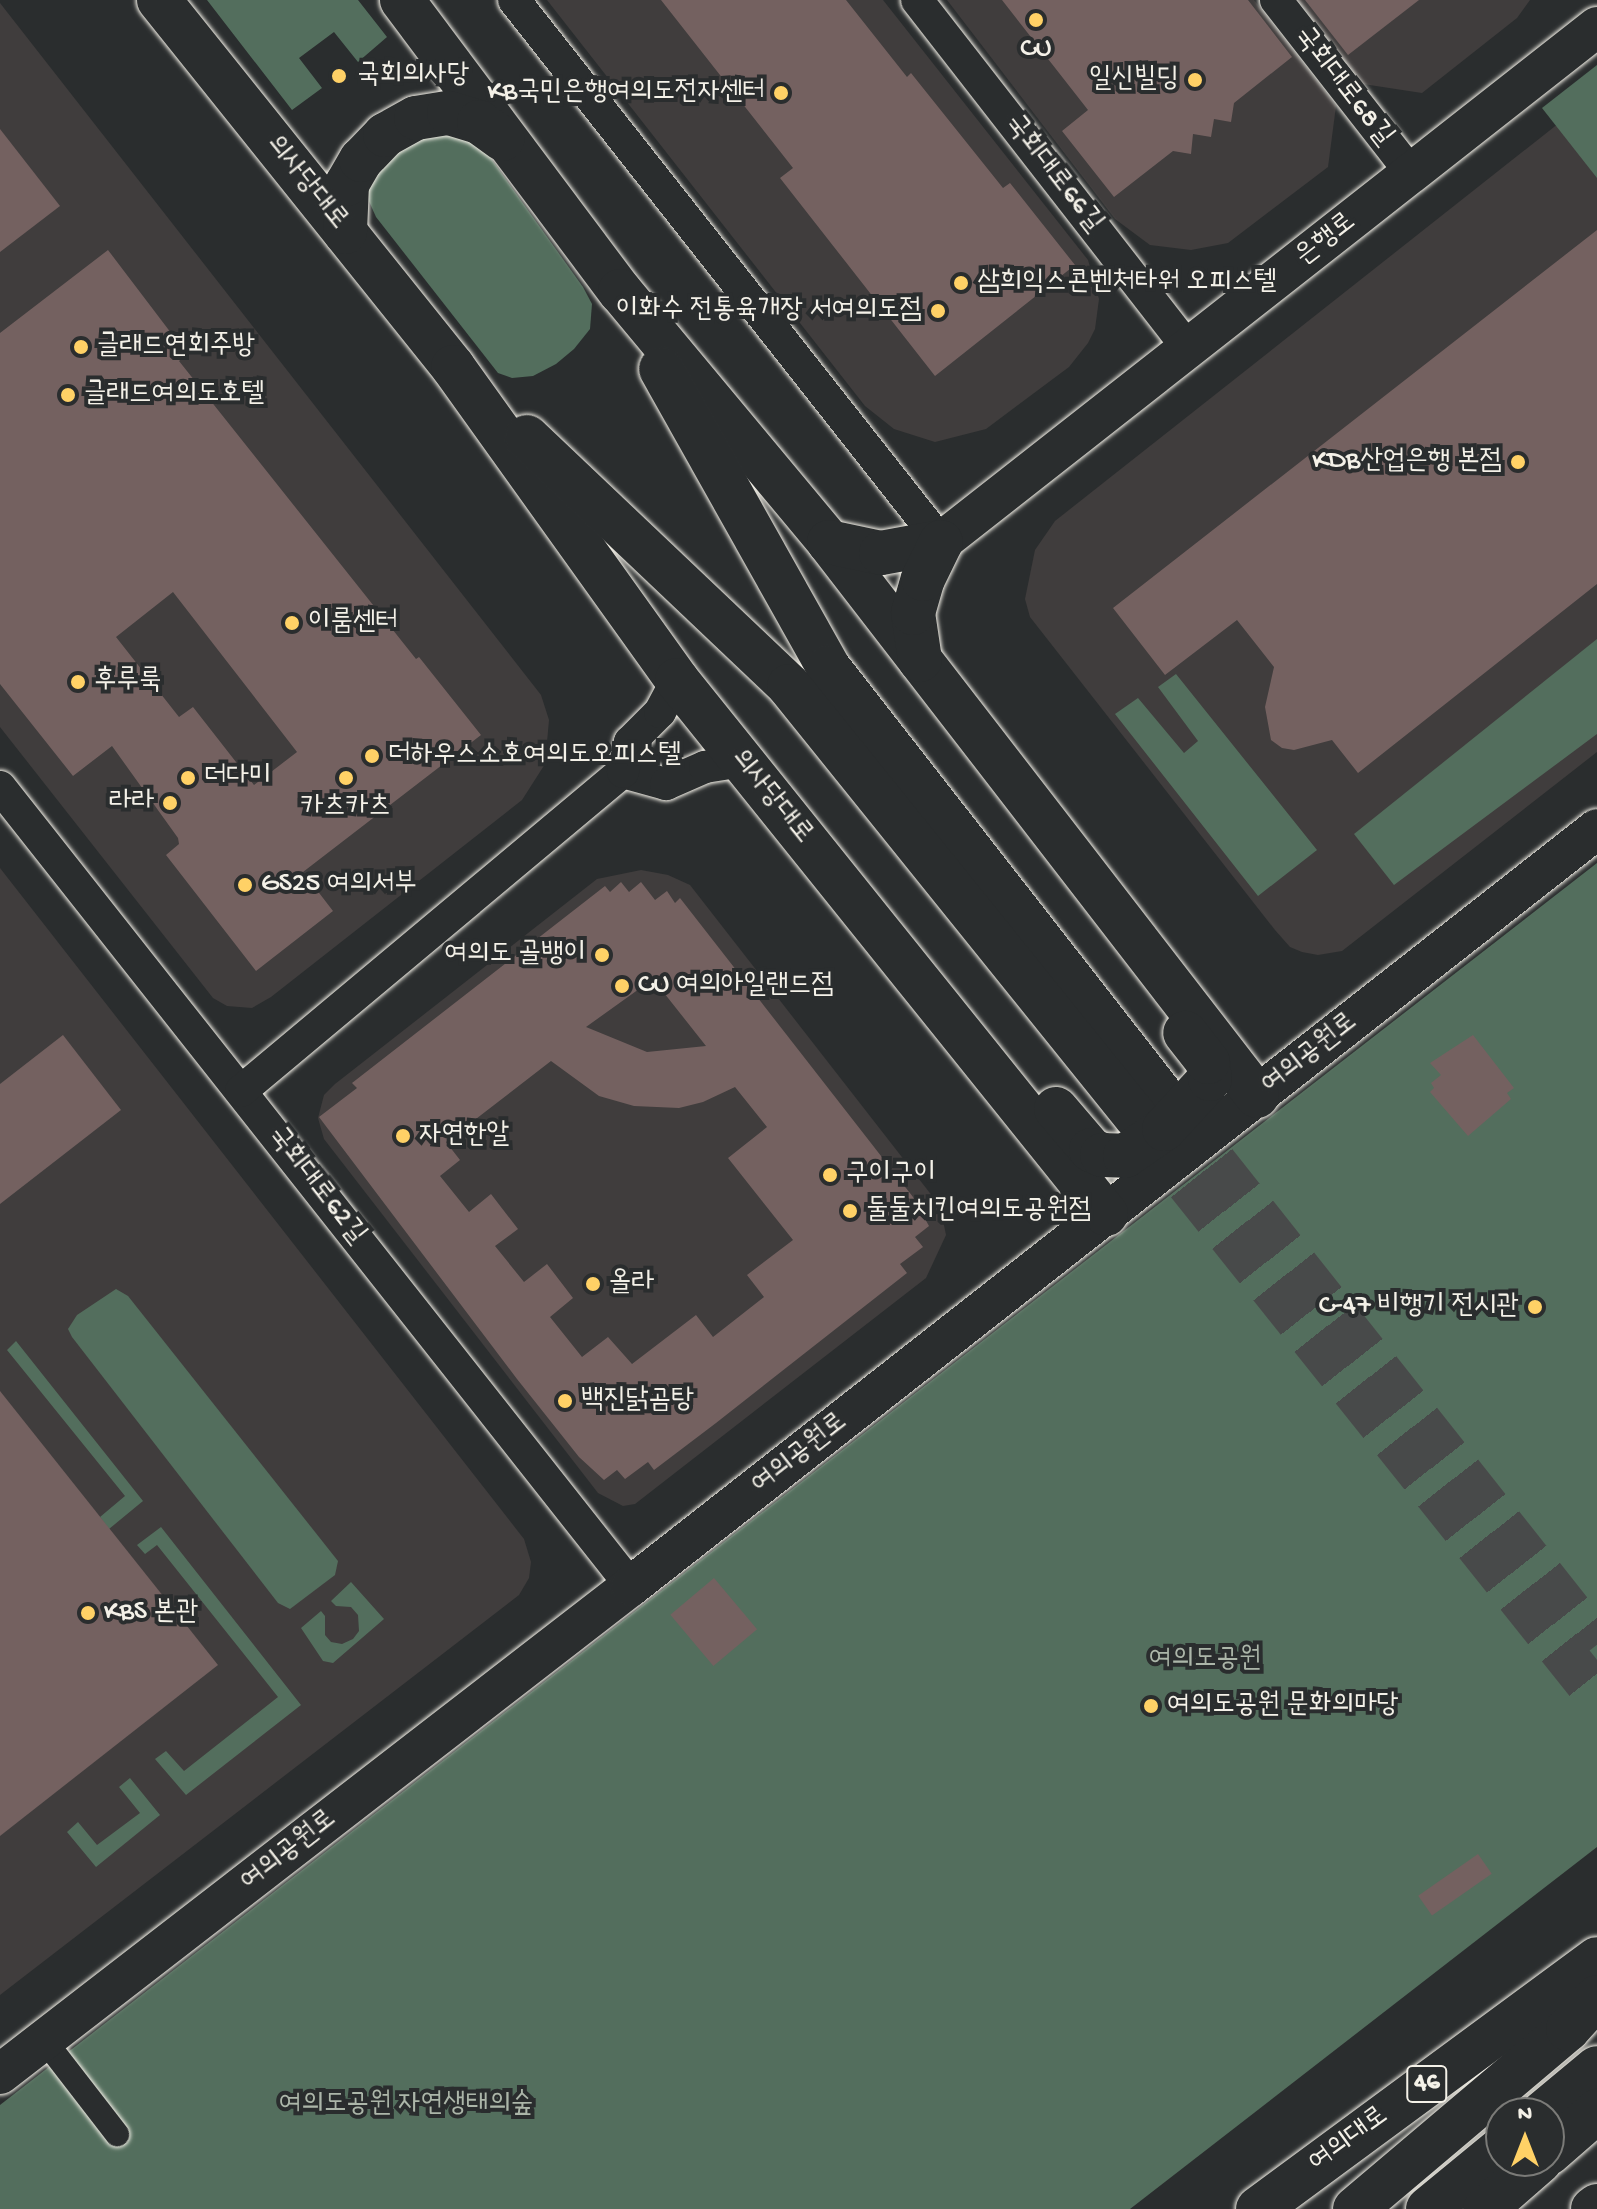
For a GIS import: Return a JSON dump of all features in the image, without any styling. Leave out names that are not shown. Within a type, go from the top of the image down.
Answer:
[{"type":"main road","name":"의사당대로","points":[[159,0],[453,367],[677,680],[1106,1214]]},
{"type":"main road","name":"의사당대로","points":[[402,0],[620,291],[829,542],[1257,1096]]},
{"type":"main road","points":[[345,232],[347,184],[361,160],[385,135],[416,118],[449,113],[479,122],[510,145]]},
{"type":"main road","name":"의사당대로","points":[[453,367],[789,686],[1148,1105],[828,667],[702,447],[620,291]]},
{"type":"main road","points":[[829,542],[881,553],[941,542]]},
{"type":"main road","points":[[920,660],[913,613],[923,579],[941,542]]},
{"type":"main road","points":[[971,1045],[1056,1108],[1091,1150],[1125,1156],[1164,1129],[1206,1087],[1210,1071],[1208,1062],[1175,1020],[1131,934]]},
{"type":"main road","name":"여의대로","points":[[1258,2209],[1597,1959]]},
{"type":"main road","points":[[1355,2209],[1568,2029],[1597,1997]]},
{"type":"main road","points":[[1562,2097],[1597,2068]]},
{"type":"main road","points":[[1565,2139],[1597,2111]]},
{"type":"main road","points":[[1428,2209],[1485,2162]]},
{"type":"main road","points":[[1485,2209],[1522,2177]]},
{"type":"street","points":[[514,0],[941,542]]},
{"type":"street","name":"국회대로66길","points":[[917,0],[1188,348]]},
{"type":"street","name":"국회대로68길","points":[[1276,0],[1411,173]]},
{"type":"street","name":"은행로","points":[[941,542],[1597,27]]},
{"type":"street","points":[[241,1091],[618,777],[630,742],[660,712],[677,680]]},
{"type":"street","points":[[618,777],[666,784],[705,767],[743,761]]},
{"type":"street","name":"국회대로62길","points":[[0,787],[631,1586]]},
{"type":"street","name":"여의공원로","points":[[0,2074],[631,1586],[1597,829]]},
{"type":"street","points":[[45,2041],[117,2134]]},
{"type":"shaded area","points":[[547,0],[883,0],[1088,260],[1099,299],[1095,329],[1088,343],[1069,367],[986,429],[935,442],[894,429],[865,406]]},
{"type":"shaded area","points":[[947,0],[1254,0],[1336,106],[1328,167],[1228,243],[1191,250],[1150,245],[1115,219]]},
{"type":"shaded area","points":[[1298,0],[1530,0],[1517,18],[1422,93],[1363,84]]},
{"type":"shaded area","points":[[0,3],[541,695],[549,720],[545,764],[522,800],[271,997],[252,1008],[227,1006],[213,998],[0,727]]},
{"type":"shaded area","points":[[1597,93],[1597,752],[1342,951],[1318,955],[1302,952],[1290,947],[1275,930],[1030,617],[1025,599],[1035,550],[1055,521]]},
{"type":"shaded area","points":[[0,868],[524,1539],[531,1562],[529,1578],[519,1595],[0,1995]]},
{"type":"shaded area","points":[[641,870],[668,875],[690,885],[940,1206],[946,1235],[926,1278],[635,1504],[623,1506],[598,1493],[324,1139],[318,1118],[324,1095],[335,1084],[597,879]]},
{"type":"green space","points":[[207,0],[358,0],[387,37],[358,62],[334,32],[299,58],[322,88],[292,110]]},
{"type":"green space","points":[[1597,65],[1597,178],[1542,108]]},
{"type":"green space","points":[[455,128],[485,150],[592,304],[590,329],[574,349],[556,364],[533,376],[512,378],[498,373],[376,217],[364,190],[408,137]]},
{"type":"green space","points":[[1597,639],[1597,734],[1394,885],[1354,834]]},
{"type":"green space","points":[[1176,674],[1317,850],[1258,896],[1115,714],[1138,698],[1184,753],[1198,741],[1158,687]]},
{"type":"green space","name":"여의도공원","points":[[1597,863],[1597,1847],[1130,2209],[0,2209],[0,2105]]},
{"type":"green space","points":[[116,1289],[128,1296],[338,1561],[335,1575],[290,1609],[278,1603],[72,1337],[68,1329],[77,1315]]},
{"type":"green space","points":[[16,1341],[143,1501],[109,1529],[100,1517],[125,1496],[7,1350]]},
{"type":"green space","points":[[161,1527],[301,1705],[186,1795],[155,1759],[166,1751],[184,1771],[278,1697],[157,1545],[145,1554],[137,1545]]},
{"type":"green space","points":[[351,1582],[384,1619],[333,1663],[323,1661],[301,1628],[321,1611],[325,1616],[325,1635],[331,1642],[342,1644],[353,1639],[359,1631],[358,1615],[351,1607],[336,1606],[331,1601]]},
{"type":"green space","points":[[130,1778],[160,1815],[96,1867],[67,1832],[78,1822],[97,1845],[140,1813],[119,1787]]},
{"type":"building","points":[[661,0],[846,0],[907,77],[911,73],[1003,188],[1010,183],[1075,265],[935,376],[780,178],[793,168]]},
{"type":"building","name":"일신빌딩","points":[[1002,0],[1248,0],[1292,57],[1234,103],[1231,122],[1214,119],[1211,137],[1193,134],[1191,154],[1173,151],[1114,197],[1062,131],[1088,110]]},
{"type":"building","points":[[1305,0],[1419,0],[1348,55]]},
{"type":"building","points":[[0,129],[60,206],[0,252]]},
{"type":"building","points":[[1597,230],[1597,584],[1358,773],[1332,740],[1294,750],[1282,748],[1271,740],[1265,707],[1274,667],[1237,620],[1165,675],[1113,608]]},
{"type":"building","points":[[108,250],[187,354],[179,361],[416,659],[419,657],[481,735],[303,872],[333,911],[256,971],[166,855],[179,844],[178,838],[112,746],[73,776],[0,684],[0,333]],"holes":[[[173,592],[297,752],[254,785],[193,707],[179,717],[116,637]]]},
{"type":"building","points":[[621,882],[629,892],[641,882],[655,900],[667,891],[675,903],[680,898],[913,1197],[929,1226],[915,1237],[923,1247],[900,1264],[907,1273],[716,1423],[654,1470],[648,1462],[625,1479],[617,1470],[604,1480],[579,1457],[517,1379],[319,1117],[357,1088],[352,1083],[605,886],[610,892]],"holes":[[[653,979],[706,1046],[647,1052],[586,1027]],[[551,1061],[599,1096],[634,1106],[679,1108],[703,1102],[735,1087],[767,1127],[728,1158],[793,1240],[747,1275],[764,1297],[713,1337],[696,1315],[632,1364],[608,1337],[582,1357],[550,1317],[573,1298],[547,1264],[524,1282],[495,1246],[518,1229],[491,1194],[469,1212],[440,1176],[460,1160],[446,1142]]]},
{"type":"building","points":[[63,1035],[121,1110],[0,1204],[0,1084]]},
{"type":"building","points":[[1473,1035],[1514,1088],[1507,1093],[1511,1099],[1468,1136],[1430,1092],[1434,1088],[1431,1083],[1441,1075],[1430,1063]]},
{"type":"building","name":"KBS 본관","points":[[0,1391],[218,1665],[0,1836]]},
{"type":"building","points":[[714,1578],[757,1629],[713,1666],[670,1615]]},
{"type":"building","points":[[1478,1854],[1492,1874],[1432,1916],[1418,1896]]},
{"type":"tunnel","points":[[1174,1111],[1597,1645]]},
{"type":"tunnel","points":[[1147,1132],[1597,1695]]},
{"type":"place","name":"CU","points":[[1036,20]]},
{"type":"place","name":"국회의사당","points":[[339,76]]},
{"type":"place","name":"일신빌딩","points":[[1195,80]]},
{"type":"place","name":"KB국민은행여의도전자센터","points":[[781,93]]},
{"type":"place","name":"삼희익스콘벤처타워 오피스텔","points":[[961,283]]},
{"type":"place","name":"이화수 전통육개장 서여의도점","points":[[938,311]]},
{"type":"place","name":"글래드연회주방","points":[[81,347]]},
{"type":"place","name":"글래드여의도호텔","points":[[68,395]]},
{"type":"place","name":"KDB산업은행 본점","points":[[1518,462]]},
{"type":"place","name":"이룸센터","points":[[292,623]]},
{"type":"place","name":"후루룩","points":[[78,682]]},
{"type":"place","name":"더하우스소호여의도오피스텔","points":[[372,756]]},
{"type":"place","name":"더다미","points":[[188,778]]},
{"type":"place","name":"카츠카츠","points":[[346,778]]},
{"type":"place","name":"라라","points":[[170,803]]},
{"type":"place","name":"GS25 여의서부","points":[[245,885]]},
{"type":"place","name":"여의도 골뱅이","points":[[602,955]]},
{"type":"place","name":"CU 여의아일랜드점","points":[[622,986]]},
{"type":"place","name":"자연한알","points":[[403,1136]]},
{"type":"place","name":"구이구이","points":[[830,1175]]},
{"type":"place","name":"둘둘치킨여의도공원점","points":[[850,1211]]},
{"type":"place","name":"올라","points":[[593,1284]]},
{"type":"place","name":"C-47 비행기 전시관","points":[[1535,1307]]},
{"type":"place","name":"백진닭곰탕","points":[[565,1401]]},
{"type":"place","name":"KBS 본관","points":[[88,1613]]},
{"type":"place","name":"여의도공원 문화의마당","points":[[1151,1706]]},
{"type":"park label","name":"여의도공원 자연생태의숲","points":[[406,2105]]}]
